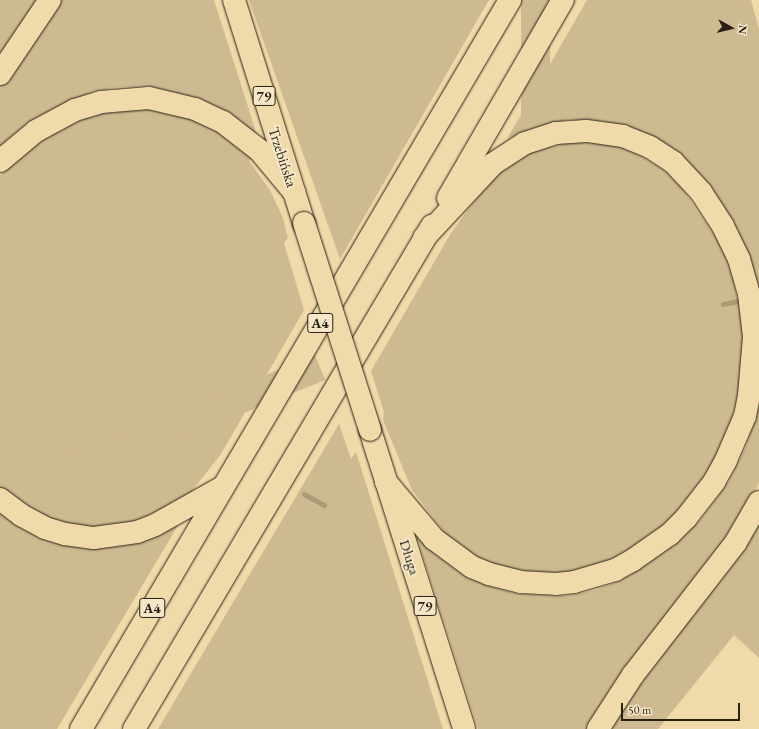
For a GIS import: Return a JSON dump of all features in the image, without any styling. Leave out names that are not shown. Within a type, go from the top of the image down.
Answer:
[{"type":"main road","points":[[0,74],[50,0]]},
{"type":"main road","name":"Trzebińska","points":[[234,0],[370,430]]},
{"type":"main road","name":"A4","points":[[81,729],[510,0]]},
{"type":"main road","points":[[134,729],[564,0]]},
{"type":"main road","points":[[0,161],[36,131],[75,110],[101,102],[149,98],[195,109],[223,122],[259,150],[294,192]]},
{"type":"main road","points":[[386,482],[434,539],[472,566],[489,574],[520,582],[556,584],[574,582],[609,572],[633,560],[670,534],[686,518],[706,492],[726,460],[742,423],[749,396],[754,337],[749,294],[739,259],[723,226],[701,192],[673,162],[650,147],[623,136],[586,131],[556,133],[525,143],[493,164],[424,238]]},
{"type":"main road","name":"Długa","points":[[370,430],[464,729]]},
{"type":"main road","points":[[0,499],[21,515],[45,528],[65,534],[94,538],[131,533],[155,525],[223,487]]},
{"type":"main road","points":[[598,729],[632,675],[736,542],[759,502]]},
{"type":"main road","points":[[144,729],[168,671]]},
{"type":"shaded area","points":[[0,0],[40,0],[0,58]]},
{"type":"shaded area","points":[[57,0],[214,0],[257,135],[198,98],[148,86],[119,87],[94,91],[54,109],[34,121],[0,150],[0,84]]},
{"type":"shaded area","points":[[249,0],[489,0],[340,259]]},
{"type":"shaded area","points":[[521,0],[550,0],[550,341],[521,341]]},
{"type":"shaded area","points":[[587,0],[751,0],[759,29],[759,295],[716,194],[696,170],[663,144],[637,130],[589,121],[567,120],[537,127],[507,139]]},
{"type":"shaded area","points":[[105,108],[170,109],[217,130],[254,156],[249,161],[270,190],[283,218],[288,238],[284,243],[304,310],[221,454],[188,496],[149,519],[113,528],[74,527],[38,515],[0,487],[0,175],[21,153],[44,134]]},
{"type":"shaded area","points":[[568,142],[592,142],[619,147],[641,156],[662,169],[679,184],[718,240],[731,269],[744,331],[739,393],[731,422],[713,466],[691,498],[665,525],[637,547],[612,560],[563,576],[523,573],[492,564],[467,552],[450,540],[412,490],[383,420],[384,412],[371,371],[451,233],[484,188],[507,165],[526,155]]},
{"type":"shaded area","points":[[315,355],[325,380],[0,511],[0,482]]},
{"type":"shaded area","points":[[759,402],[759,483],[748,504],[728,536],[616,681],[586,729],[478,729],[417,537],[454,568],[483,584],[517,594],[566,596],[595,590],[620,581],[676,544],[702,518],[729,481],[746,446]]},
{"type":"shaded area","points":[[339,424],[351,459],[356,452],[443,729],[158,729]]},
{"type":"shaded area","points":[[0,509],[33,531],[180,522],[57,729],[0,729]]},
{"type":"shaded area","points":[[759,520],[759,658],[734,635],[658,729],[607,729]]},
{"type":"waterway","points":[[723,304],[739,301]]},
{"type":"waterway","points":[[304,494],[324,505]]}]
